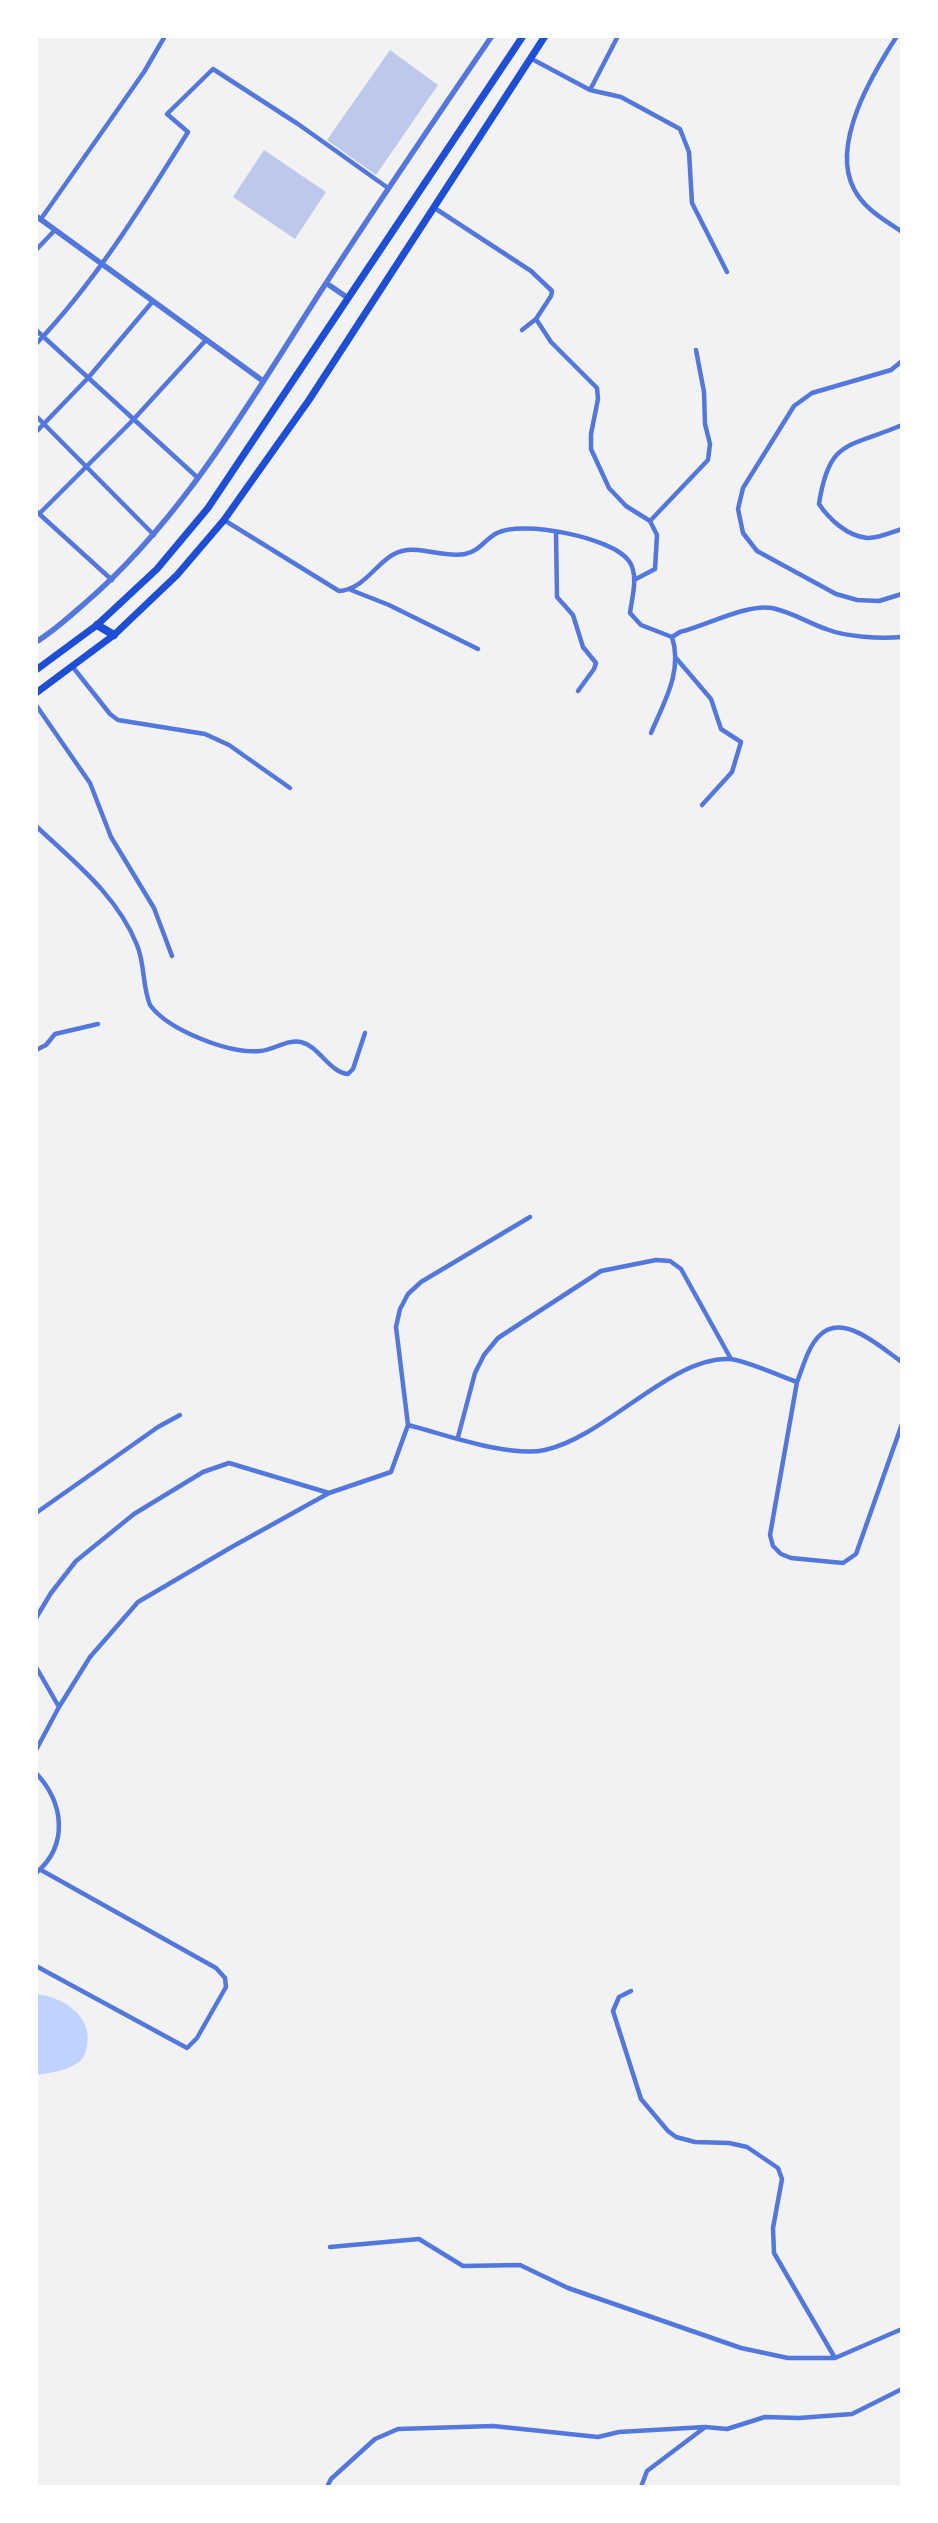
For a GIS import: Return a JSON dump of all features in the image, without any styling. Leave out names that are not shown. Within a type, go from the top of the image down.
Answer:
[{"type":"highway","points":[[97,625],[114,635]]},
{"type":"main road","points":[[36,670],[97,625],[157,569],[208,508],[523,36]]},
{"type":"main road","points":[[36,694],[114,635],[177,575],[224,520],[309,400],[545,36]]},
{"type":"street","points":[[165,36],[144,72],[38,218],[263,381]]},
{"type":"street","points":[[36,642],[50,633],[112,580],[154,535],[198,478],[388,188],[492,36]]},
{"type":"street","points":[[590,90],[618,36]]},
{"type":"street","points":[[897,36],[875,70],[858,108],[849,142],[847,164],[853,188],[866,206],[902,232]]},
{"type":"street","points":[[530,58],[590,90],[621,97],[680,129],[689,152],[692,202],[727,272]]},
{"type":"street","points":[[36,344],[102,264],[136,216],[188,132],[167,114],[213,69],[298,124],[388,188]]},
{"type":"street","points":[[434,207],[531,271],[552,291],[552,296],[536,319],[522,330]]},
{"type":"street","points":[[36,250],[55,230]]},
{"type":"street","points":[[326,283],[348,298]]},
{"type":"street","points":[[36,432],[88,378],[153,301]]},
{"type":"street","points":[[536,319],[551,342],[597,388],[598,399],[591,434],[591,449],[609,488],[626,506],[650,521],[657,534],[655,569],[634,580]]},
{"type":"street","points":[[36,330],[198,478]]},
{"type":"street","points":[[112,580],[38,513],[87,468],[206,340]]},
{"type":"street","points":[[650,521],[708,460],[710,444],[705,424],[704,392],[696,350]]},
{"type":"street","points":[[902,361],[891,370],[812,393],[794,406],[743,488],[738,509],[743,533],[757,551],[836,594],[857,600],[879,601],[902,594]]},
{"type":"street","points":[[36,416],[154,535]]},
{"type":"street","points":[[902,425],[849,444],[833,458],[823,477],[819,504],[827,516],[851,533],[859,536],[868,538],[902,529]]},
{"type":"street","points":[[224,520],[330,588],[339,591],[351,590],[397,609],[478,649]]},
{"type":"street","points":[[351,590],[400,552],[417,550],[440,555],[466,554],[479,548],[497,533],[528,528],[588,536],[611,547],[629,560],[634,580],[630,612],[641,625],[672,637]]},
{"type":"street","points":[[556,532],[557,597],[573,615],[583,648],[596,663],[594,670],[578,691]]},
{"type":"street","points":[[672,637],[680,632],[746,611],[771,608],[801,617],[827,630],[881,638],[902,637]]},
{"type":"street","points":[[651,733],[672,683],[676,658],[672,637]]},
{"type":"street","points":[[676,658],[711,699],[721,728],[738,738],[741,745],[732,772],[702,805]]},
{"type":"street","points":[[72,666],[110,714],[118,720],[205,734],[229,745],[290,788]]},
{"type":"street","points":[[36,705],[90,783],[111,837],[154,908],[172,956]]},
{"type":"street","points":[[36,826],[92,879],[120,912],[138,946],[150,1005],[155,1012],[183,1032],[250,1052],[272,1049],[288,1042],[299,1041],[311,1047],[340,1072],[348,1074],[353,1069],[365,1033]]},
{"type":"street","points":[[36,1050],[46,1045],[55,1034],[98,1024]]},
{"type":"street","points":[[36,1750],[90,1657],[138,1602],[329,1493],[391,1472],[408,1425],[396,1327],[400,1309],[408,1294],[421,1282],[530,1217]]},
{"type":"street","points":[[458,1437],[474,1373],[484,1354],[498,1338],[601,1271],[656,1260],[670,1262],[681,1269],[730,1359]]},
{"type":"street","points":[[902,1362],[856,1332],[843,1328],[828,1329],[818,1336],[797,1382],[770,1535],[774,1546],[781,1554],[791,1558],[843,1563],[856,1554],[902,1424]]},
{"type":"street","points":[[408,1425],[519,1451],[550,1448],[587,1433],[679,1373],[710,1361],[730,1359],[797,1382]]},
{"type":"street","points":[[36,1513],[158,1427],[180,1415]]},
{"type":"street","points":[[36,1618],[51,1593],[76,1561],[134,1514],[203,1472],[229,1463],[329,1493]]},
{"type":"street","points":[[36,1667],[60,1707]]},
{"type":"street","points":[[36,1773],[45,1783],[60,1821],[58,1841],[41,1870],[36,1874]]},
{"type":"street","points":[[36,1966],[187,2048],[197,2038],[226,1987],[225,1978],[216,1968],[41,1870]]},
{"type":"street","points":[[631,1991],[619,1997],[613,2011],[641,2099],[668,2131],[676,2137],[695,2142],[739,2144],[754,2150],[778,2168],[782,2179],[773,2228],[774,2253],[835,2358]]},
{"type":"street","points":[[330,2247],[419,2239],[463,2266],[520,2265],[568,2288],[741,2348],[788,2358],[835,2358],[902,2329]]},
{"type":"street","points":[[327,2487],[331,2479],[375,2439],[398,2429],[493,2426],[598,2437],[619,2432],[706,2427],[727,2430],[765,2417],[799,2418],[852,2414],[902,2389]]},
{"type":"street","points":[[641,2487],[647,2471],[706,2427]]},
{"type":"water","points":[[36,1994],[56,1999],[74,2010],[81,2017],[88,2035],[85,2054],[77,2063],[60,2070],[36,2075]]},
{"type":"building","points":[[390,50],[438,85],[376,175],[327,140]]},
{"type":"building","points":[[264,150],[326,192],[295,239],[233,197]]}]
